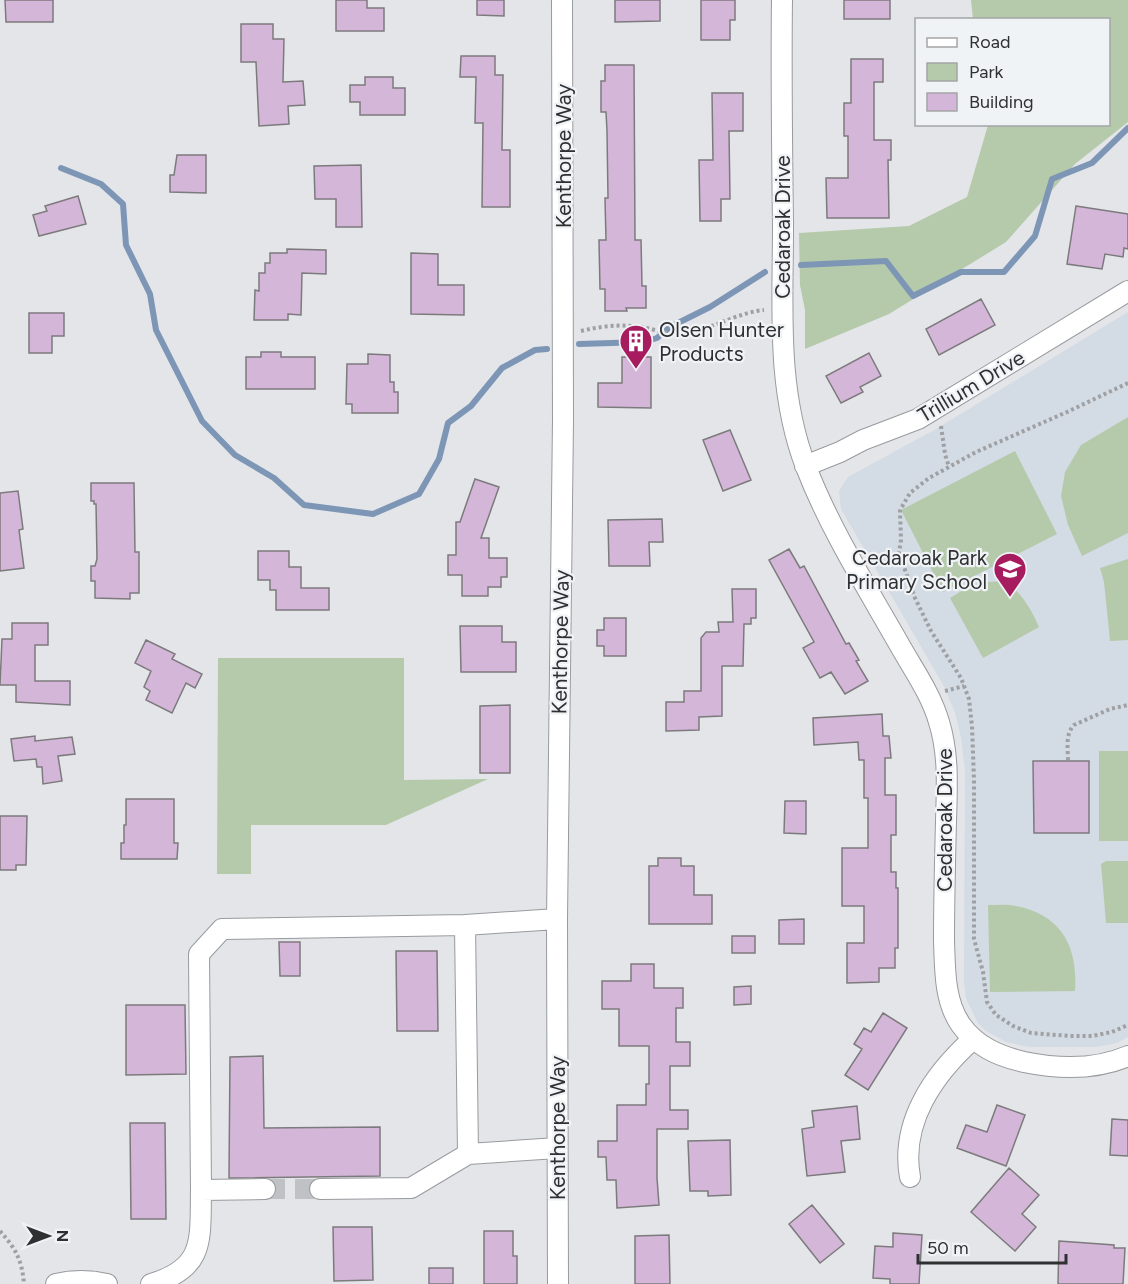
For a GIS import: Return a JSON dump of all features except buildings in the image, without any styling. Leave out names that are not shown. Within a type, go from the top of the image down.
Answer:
[{"type":"street","name":"Kenthorpe Way","points":[[558,1284],[557,919],[563,335],[562,0]]},
{"type":"street","name":"Cedaroak Drive","points":[[782,0],[782,310],[783,368],[789,408],[806,466],[841,542],[917,676],[938,718],[948,774],[944,917],[946,980],[949,997],[960,1024],[973,1039],[985,1049],[1016,1060],[1031,1064],[1066,1067],[1113,1063],[1128,1056]]},
{"type":"street","name":"Trillium Drive","points":[[806,466],[863,440],[918,419],[1128,291]]},
{"type":"street","points":[[151,1284],[168,1279],[190,1262],[200,1240],[199,954],[222,928],[465,925],[557,919]]},
{"type":"street","points":[[465,925],[468,1154]]},
{"type":"street","points":[[910,1178],[908,1163],[910,1138],[926,1095],[938,1074],[973,1039]]},
{"type":"street","points":[[320,1189],[411,1188],[468,1154],[557,1148]]},
{"type":"street","points":[[201,1190],[266,1190]]},
{"type":"street","points":[[56,1284],[71,1281],[106,1284]]},
{"type":"path","points":[[563,335],[608,326],[628,326],[676,334],[699,331],[752,312],[782,310]]},
{"type":"path","points":[[1128,383],[975,452],[910,493],[900,511],[899,553],[915,598],[931,631],[961,678],[969,699],[972,726],[974,939],[983,972],[987,1002],[996,1015],[1013,1026],[1031,1033],[1092,1036],[1112,1032],[1128,1025]]},
{"type":"path","points":[[938,408],[949,467]]},
{"type":"path","points":[[945,691],[964,686]]},
{"type":"path","points":[[1068,760],[1069,734],[1074,725],[1110,709],[1128,705]]},
{"type":"path","points":[[0,1231],[18,1253],[23,1268],[24,1284]]},
{"type":"shaded area","name":"Cedaroak Park Primary School","points":[[1128,312],[1128,1037],[1117,1043],[1096,1047],[1029,1047],[1006,1042],[986,1031],[978,1023],[966,999],[964,982],[965,771],[961,737],[955,713],[945,688],[841,509],[839,491],[848,477],[936,429]]},
{"type":"green space","points":[[971,0],[1128,0],[1128,122],[1075,164],[1006,242],[889,314],[805,349],[805,310],[800,285],[799,233],[909,226],[967,197],[988,126],[1110,126],[1110,18],[973,18]]},
{"type":"green space","points":[[1128,417],[1128,533],[1082,556],[1068,525],[1061,496],[1065,472],[1081,445]]},
{"type":"green space","points":[[1015,451],[1057,534],[943,592],[901,510]]},
{"type":"green space","points":[[1128,559],[1128,640],[1110,641],[1104,582],[1100,568]]},
{"type":"green space","points":[[987,582],[1002,582],[1020,594],[1039,627],[983,658],[950,598],[968,587]]},
{"type":"green space","points":[[218,658],[404,658],[404,780],[488,779],[386,825],[251,825],[251,874],[217,874]]},
{"type":"green space","points":[[1099,751],[1128,751],[1128,841],[1099,841]]},
{"type":"green space","points":[[1106,861],[1128,861],[1128,923],[1106,923],[1101,864]]},
{"type":"green space","points":[[988,905],[1013,905],[1032,910],[1056,925],[1064,935],[1074,960],[1075,991],[990,992]]},
{"type":"waterway","points":[[801,265],[886,261],[913,296],[961,272],[1004,272],[1035,236],[1052,179],[1092,163],[1128,128]]},
{"type":"waterway","points":[[61,168],[101,184],[123,204],[126,245],[150,294],[156,330],[202,421],[235,455],[274,478],[304,505],[373,514],[419,494],[439,459],[448,423],[471,406],[502,368],[535,350],[547,349]]},
{"type":"waterway","points":[[579,344],[644,342],[657,338],[670,327],[710,307],[765,272]]},
{"type":"tunnel","points":[[265,1189],[320,1189]]},
{"type":"place","name":"Olsen Hunter Products","points":[[636,370]]},
{"type":"place","name":"Cedaroak Park Primary School","points":[[1010,598]]}]
